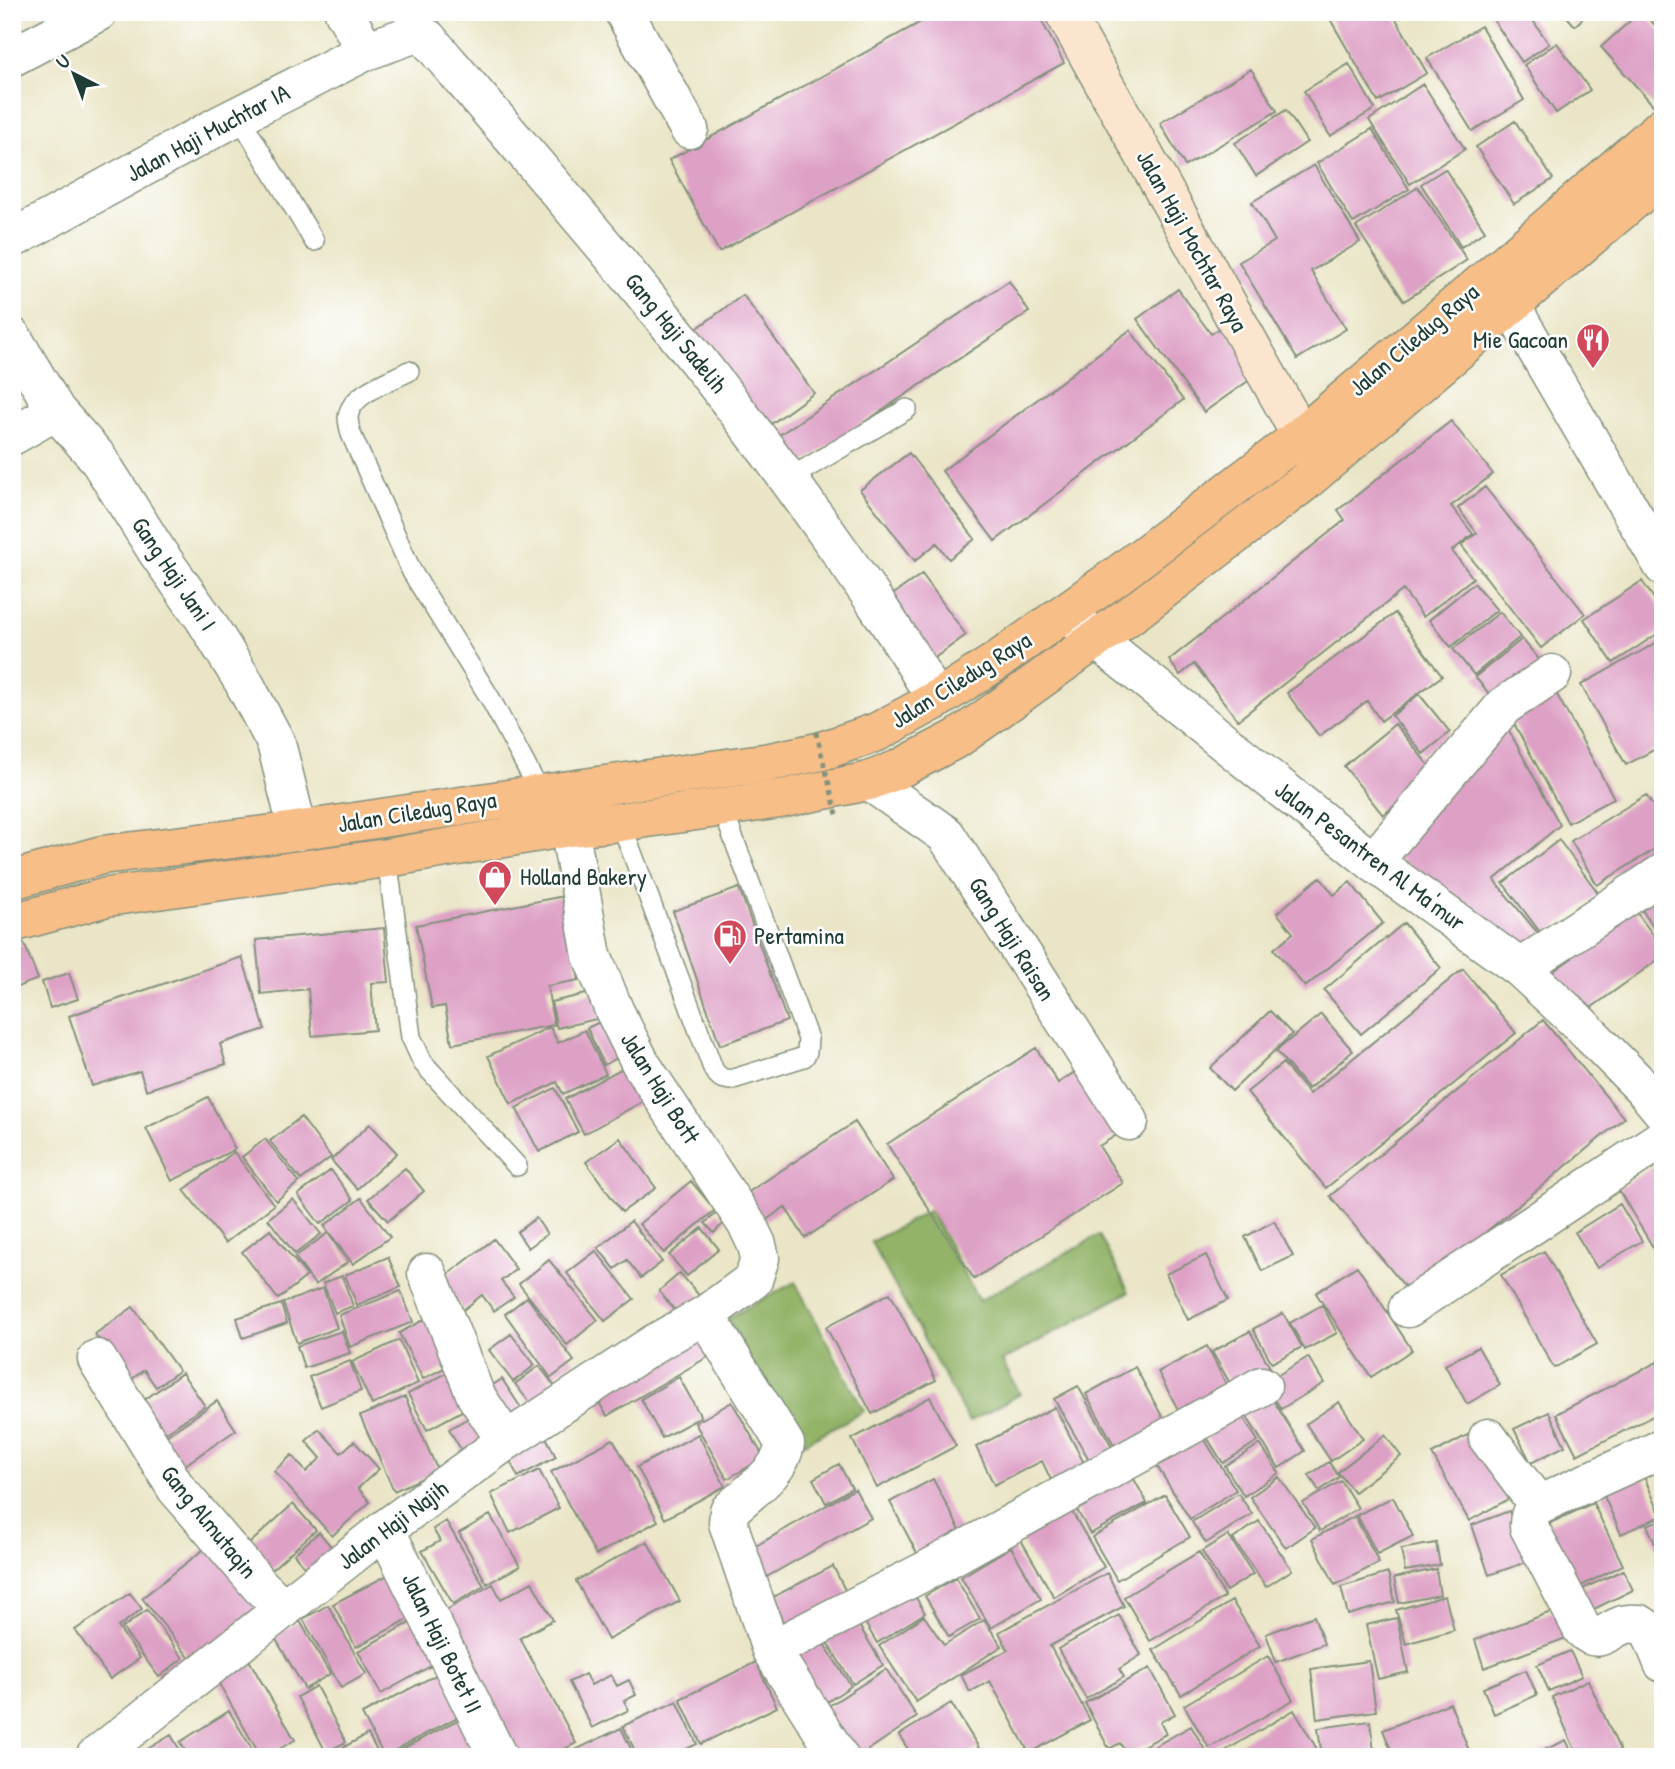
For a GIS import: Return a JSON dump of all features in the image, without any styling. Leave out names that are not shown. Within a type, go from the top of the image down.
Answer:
[{"type":"main road","name":"Jalan Ciledug Raya","points":[[12,880],[102,855],[298,831],[541,793],[712,770],[822,751],[877,732],[936,700],[997,661],[1118,575],[1301,436],[1663,126]]},
{"type":"main road","name":"Jalan Ciledug Raya","points":[[12,923],[107,897],[387,858],[569,827],[780,799],[869,781],[899,769],[958,738],[1097,640],[1320,468],[1663,175]]},
{"type":"main road","points":[[1598,181],[1626,209]]},
{"type":"street","points":[[12,57],[98,12]]},
{"type":"street","points":[[344,12],[366,51]]},
{"type":"street","points":[[624,12],[689,129]]},
{"type":"street","name":"Jalan Haji Mochtar Raya","points":[[1064,12],[1320,468]]},
{"type":"street","name":"Gang Haji Sadelih","points":[[366,51],[416,33],[427,38],[666,318],[788,479],[870,594],[936,700]]},
{"type":"street","name":"Jalan Haji Muchtar IA","points":[[12,239],[239,116],[366,51]]},
{"type":"street","points":[[1511,306],[1663,566]]},
{"type":"street","name":"Gang Haji Jani I","points":[[12,337],[56,411],[97,457],[243,681],[276,743],[298,831]]},
{"type":"street","points":[[12,436],[56,411]]},
{"type":"street","name":"Jalan Pesantren Al Ma'mur","points":[[1066,612],[1373,863],[1520,968],[1577,1021],[1663,1112]]},
{"type":"street","points":[[1373,863],[1504,706],[1552,674]]},
{"type":"street","name":"Gang Haji Raisan","points":[[869,781],[946,835],[1129,1121]]},
{"type":"street","name":"Jalan Haji Bott","points":[[569,827],[592,956],[614,1010],[641,1064],[748,1226],[757,1245],[760,1258],[753,1280],[705,1315]]},
{"type":"street","points":[[1520,968],[1663,873]]},
{"type":"street","points":[[1408,1308],[1663,1138]]},
{"type":"street","points":[[427,1273],[476,1396],[506,1441]]},
{"type":"street","points":[[705,1315],[786,1444],[783,1458],[774,1471],[729,1511],[728,1523],[771,1650],[839,1757]]},
{"type":"street","name":"Jalan Haji Najih","points":[[95,1757],[386,1529],[506,1441],[657,1342],[705,1315]]},
{"type":"street","name":"Gang Almutaqin","points":[[97,1359],[176,1488],[261,1587],[284,1609]]},
{"type":"street","points":[[771,1650],[929,1569],[1262,1386]]},
{"type":"street","points":[[1488,1438],[1538,1505]]},
{"type":"street","points":[[1656,1647],[1640,1623],[1623,1625],[1603,1636],[1588,1635],[1582,1629],[1529,1527],[1531,1511],[1538,1505],[1663,1448]]},
{"type":"street","name":"Jalan Haji Botet II","points":[[386,1529],[498,1757]]},
{"type":"lane","points":[[239,116],[314,241]]},
{"type":"lane","points":[[409,371],[364,395],[351,407],[348,419],[351,434],[412,572],[490,698],[541,793]]},
{"type":"lane","points":[[788,479],[907,409]]},
{"type":"lane","points":[[614,785],[620,822],[714,1071],[722,1078],[730,1080],[804,1057],[808,1039],[721,807],[712,770]]},
{"type":"lane","points":[[387,858],[411,1037],[422,1063],[517,1166]]},
{"type":"path","points":[[816,732],[837,815]]},
{"type":"green space","points":[[930,1210],[979,1301],[1099,1235],[1129,1292],[1002,1361],[1020,1394],[969,1422],[871,1242]]},
{"type":"green space","points":[[795,1282],[864,1411],[797,1447],[728,1318]]},
{"type":"building","points":[[939,12],[1037,12],[1064,63],[719,252],[669,160]]},
{"type":"building","points":[[1326,12],[1392,12],[1427,73],[1378,102]]},
{"type":"building","points":[[1488,12],[1527,12],[1549,44],[1522,62]]},
{"type":"building","points":[[1563,12],[1589,12],[1575,26]]},
{"type":"building","points":[[1640,12],[1663,34],[1663,96],[1653,105],[1601,47]]},
{"type":"building","points":[[1647,12],[1663,12],[1663,29]]},
{"type":"building","points":[[1481,26],[1524,100],[1472,131],[1427,58]]},
{"type":"building","points":[[1557,43],[1590,90],[1556,113],[1524,65]]},
{"type":"building","points":[[1349,64],[1375,109],[1330,136],[1304,91]]},
{"type":"building","points":[[1251,69],[1277,111],[1185,166],[1160,123]]},
{"type":"building","points":[[1423,84],[1465,149],[1410,184],[1369,120]]},
{"type":"building","points":[[1286,110],[1307,142],[1256,176],[1235,143]]},
{"type":"building","points":[[1515,121],[1553,179],[1514,204],[1476,147]]},
{"type":"building","points":[[1372,129],[1409,189],[1353,223],[1317,163]]},
{"type":"building","points":[[1314,165],[1360,242],[1311,271],[1346,329],[1297,359],[1239,262],[1275,241],[1252,202]]},
{"type":"building","points":[[1445,169],[1485,231],[1461,247],[1421,184]]},
{"type":"building","points":[[1418,187],[1467,260],[1404,301],[1356,227]]},
{"type":"building","points":[[1009,281],[1029,312],[799,466],[779,435]]},
{"type":"building","points":[[1178,289],[1211,334],[1223,326],[1258,374],[1204,412],[1137,319]]},
{"type":"building","points":[[743,295],[814,393],[764,429],[692,332]]},
{"type":"building","points":[[1130,330],[1183,400],[995,541],[942,471]]},
{"type":"building","points":[[1451,421],[1493,474],[1451,506],[1473,534],[1452,551],[1473,578],[1423,617],[1403,590],[1238,720],[1194,664],[1180,675],[1169,660],[1345,520],[1338,510]]},
{"type":"building","points":[[909,453],[975,539],[949,559],[937,543],[915,561],[860,490]]},
{"type":"building","points":[[1485,487],[1585,614],[1541,648],[1461,545],[1477,533],[1458,508]]},
{"type":"building","points":[[922,574],[966,635],[933,659],[888,598]]},
{"type":"building","points":[[1642,581],[1663,612],[1663,630],[1613,663],[1584,619]]},
{"type":"building","points":[[1474,583],[1497,610],[1451,647],[1429,620]]},
{"type":"building","points":[[1500,612],[1520,637],[1474,675],[1453,649]]},
{"type":"building","points":[[1395,613],[1442,676],[1381,721],[1367,701],[1319,736],[1287,693]]},
{"type":"building","points":[[1522,639],[1543,664],[1496,702],[1475,677]]},
{"type":"building","points":[[1663,639],[1663,745],[1626,765],[1581,685]]},
{"type":"building","points":[[1551,684],[1614,798],[1568,823],[1506,709]]},
{"type":"building","points":[[1419,694],[1450,732],[1423,754],[1392,716]]},
{"type":"building","points":[[1395,724],[1435,773],[1383,815],[1344,766]]},
{"type":"building","points":[[1506,725],[1560,825],[1494,880],[1542,938],[1519,946],[1392,853]]},
{"type":"building","points":[[1646,795],[1663,822],[1663,844],[1597,885],[1571,841]]},
{"type":"building","points":[[1559,840],[1599,894],[1543,936],[1503,883]]},
{"type":"building","points":[[1320,877],[1334,895],[1350,882],[1383,923],[1305,987],[1274,949],[1293,933],[1277,913]]},
{"type":"building","points":[[1663,879],[1663,941],[1634,898]]},
{"type":"building","name":"Pertamina","points":[[739,888],[787,1021],[720,1045],[673,911]]},
{"type":"building","points":[[564,896],[579,980],[547,986],[554,1025],[452,1044],[445,1006],[432,1008],[416,925]]},
{"type":"building","points":[[1628,901],[1663,948],[1663,956],[1581,1015],[1551,973],[1572,958],[1565,947]]},
{"type":"building","points":[[1404,923],[1441,968],[1361,1034],[1324,990]]},
{"type":"building","points":[[384,928],[389,982],[371,983],[375,1030],[312,1036],[308,989],[261,994],[256,940]]},
{"type":"building","points":[[24,943],[38,979],[12,989],[12,948]]},
{"type":"building","points":[[242,957],[265,1029],[220,1044],[226,1064],[146,1090],[140,1071],[92,1086],[69,1016]]},
{"type":"building","points":[[1463,969],[1516,1033],[1326,1188],[1247,1092],[1283,1063],[1309,1094]]},
{"type":"building","points":[[69,973],[78,999],[50,1008],[42,982]]},
{"type":"building","points":[[595,992],[601,1018],[557,1028],[551,1002]]},
{"type":"building","points":[[1270,1011],[1292,1034],[1232,1091],[1210,1068]]},
{"type":"building","points":[[1321,1014],[1353,1051],[1308,1089],[1276,1051]]},
{"type":"building","points":[[612,1016],[629,1052],[604,1065],[587,1028]]},
{"type":"building","points":[[1543,1020],[1624,1118],[1411,1294],[1330,1196]]},
{"type":"building","points":[[550,1027],[558,1043],[585,1030],[606,1074],[563,1094],[557,1082],[511,1104],[488,1056]]},
{"type":"building","points":[[1036,1048],[1058,1083],[1087,1064],[1128,1128],[1099,1146],[1123,1183],[974,1279],[887,1144]]},
{"type":"building","points":[[630,1064],[649,1098],[584,1134],[565,1099]]},
{"type":"building","points":[[555,1088],[578,1132],[539,1152],[516,1108]]},
{"type":"building","points":[[208,1097],[235,1149],[172,1181],[146,1128]]},
{"type":"building","points":[[301,1117],[331,1157],[301,1180],[270,1141]]},
{"type":"building","points":[[855,1122],[893,1180],[805,1238],[785,1207],[765,1221],[747,1193]]},
{"type":"building","points":[[370,1124],[397,1153],[357,1189],[331,1160]]},
{"type":"building","points":[[620,1138],[656,1188],[622,1212],[586,1162]]},
{"type":"building","points":[[265,1139],[299,1182],[276,1201],[242,1157]]},
{"type":"building","points":[[234,1152],[274,1205],[225,1243],[184,1190]]},
{"type":"building","points":[[1660,1163],[1663,1168],[1663,1264],[1618,1189]]},
{"type":"building","points":[[405,1168],[424,1191],[388,1221],[368,1199]]},
{"type":"building","points":[[331,1170],[353,1200],[320,1224],[298,1195]]},
{"type":"building","points":[[691,1181],[715,1210],[664,1253],[639,1224]]},
{"type":"building","points":[[361,1198],[390,1237],[353,1264],[324,1226]]},
{"type":"building","points":[[293,1199],[321,1234],[295,1254],[268,1219]]},
{"type":"building","points":[[1620,1204],[1642,1241],[1597,1268],[1575,1232]]},
{"type":"building","points":[[718,1212],[726,1221],[714,1233],[705,1223]]},
{"type":"building","points":[[536,1218],[547,1234],[528,1248],[517,1232]]},
{"type":"building","points":[[631,1221],[662,1262],[641,1278],[627,1260],[615,1269],[598,1248]]},
{"type":"building","points":[[1274,1221],[1293,1256],[1262,1271],[1245,1237]]},
{"type":"building","points":[[702,1228],[719,1249],[687,1276],[669,1255]]},
{"type":"building","points":[[270,1230],[307,1276],[278,1299],[242,1252]]},
{"type":"building","points":[[328,1233],[348,1262],[315,1285],[295,1257]]},
{"type":"building","points":[[494,1239],[516,1269],[501,1281],[514,1297],[494,1311],[482,1295],[463,1310],[441,1280]]},
{"type":"building","points":[[596,1251],[634,1299],[605,1321],[567,1273]]},
{"type":"building","points":[[1544,1251],[1597,1344],[1554,1368],[1501,1275]]},
{"type":"building","points":[[1206,1255],[1228,1300],[1188,1320],[1166,1274]]},
{"type":"building","points":[[388,1257],[401,1287],[357,1305],[345,1275]]},
{"type":"building","points":[[549,1260],[598,1320],[567,1345],[519,1284]]},
{"type":"building","points":[[1357,1266],[1412,1350],[1371,1377],[1316,1293]]},
{"type":"building","points":[[680,1273],[703,1300],[681,1318],[659,1291]]},
{"type":"building","points":[[342,1276],[353,1306],[335,1313],[323,1283]]},
{"type":"building","points":[[323,1288],[337,1328],[297,1343],[283,1303]]},
{"type":"building","points":[[401,1291],[413,1322],[350,1347],[339,1315]]},
{"type":"building","points":[[890,1293],[936,1380],[872,1414],[826,1327]]},
{"type":"building","points":[[527,1297],[574,1361],[551,1378],[505,1314]]},
{"type":"building","points":[[281,1304],[287,1323],[243,1338],[237,1318]]},
{"type":"building","points":[[1322,1305],[1337,1333],[1305,1350],[1290,1323]]},
{"type":"building","points":[[133,1307],[179,1371],[156,1387],[144,1370],[128,1382],[95,1334]]},
{"type":"building","points":[[1283,1313],[1302,1347],[1272,1363],[1253,1329]]},
{"type":"building","points":[[429,1317],[454,1363],[423,1379],[399,1333]]},
{"type":"building","points":[[705,1327],[718,1351],[607,1416],[593,1392]]},
{"type":"building","points":[[342,1331],[350,1353],[304,1368],[297,1346]]},
{"type":"building","points":[[1250,1331],[1273,1373],[1236,1394],[1212,1352]]},
{"type":"building","points":[[511,1334],[535,1365],[513,1382],[489,1350]]},
{"type":"building","points":[[399,1340],[418,1383],[372,1405],[352,1362]]},
{"type":"building","points":[[1207,1346],[1232,1396],[1184,1421],[1158,1372]]},
{"type":"building","points":[[1478,1347],[1500,1385],[1467,1404],[1445,1365]]},
{"type":"building","points":[[1308,1357],[1324,1383],[1281,1409],[1265,1383]]},
{"type":"building","points":[[350,1361],[361,1391],[321,1407],[309,1377]]},
{"type":"building","points":[[1657,1362],[1663,1374],[1663,1411],[1577,1455],[1556,1414]]},
{"type":"building","points":[[539,1366],[561,1394],[538,1413],[515,1384]]},
{"type":"building","points":[[1135,1367],[1169,1429],[1120,1456],[1086,1394]]},
{"type":"building","points":[[454,1369],[473,1405],[427,1430],[408,1394]]},
{"type":"building","points":[[182,1373],[205,1406],[162,1435],[140,1403]]},
{"type":"building","points":[[679,1377],[701,1417],[662,1438],[641,1399]]},
{"type":"building","points":[[502,1379],[523,1411],[502,1425],[481,1393]]},
{"type":"building","points":[[1078,1386],[1114,1450],[1091,1463],[1054,1399]]},
{"type":"building","points":[[1266,1389],[1305,1451],[1279,1468],[1240,1406]]},
{"type":"building","points":[[405,1397],[438,1471],[394,1491],[360,1416]]},
{"type":"building","points":[[930,1397],[956,1446],[877,1488],[852,1439]]},
{"type":"building","points":[[217,1401],[236,1430],[182,1467],[163,1438]]},
{"type":"building","points":[[732,1402],[764,1458],[727,1479],[695,1423]]},
{"type":"building","points":[[1339,1402],[1363,1439],[1331,1461],[1306,1424]]},
{"type":"building","points":[[1236,1406],[1258,1441],[1223,1463],[1201,1428]]},
{"type":"building","points":[[1055,1407],[1086,1467],[1053,1484],[1042,1461],[994,1485],[976,1447]]},
{"type":"building","points":[[479,1412],[493,1436],[463,1453],[449,1429]]},
{"type":"building","points":[[1549,1412],[1565,1446],[1531,1463],[1514,1429]]},
{"type":"building","points":[[319,1429],[341,1453],[354,1441],[379,1469],[358,1488],[370,1502],[332,1536],[274,1471],[292,1455],[306,1472],[321,1458],[306,1441]]},
{"type":"building","points":[[1198,1429],[1236,1490],[1190,1519],[1152,1458]]},
{"type":"building","points":[[1473,1432],[1510,1498],[1469,1521],[1432,1454]]},
{"type":"building","points":[[544,1433],[556,1457],[518,1477],[506,1453]]},
{"type":"building","points":[[698,1434],[725,1486],[665,1519],[637,1467]]},
{"type":"building","points":[[1385,1435],[1401,1456],[1354,1492],[1338,1472]]},
{"type":"building","points":[[613,1439],[658,1521],[596,1555],[551,1472]]},
{"type":"building","points":[[1260,1444],[1279,1473],[1244,1496],[1225,1466]]},
{"type":"building","points":[[1329,1462],[1339,1477],[1319,1491],[1309,1475]]},
{"type":"building","points":[[839,1464],[852,1488],[826,1503],[813,1479]]},
{"type":"building","points":[[1639,1465],[1661,1516],[1621,1534],[1598,1483]]},
{"type":"building","points":[[1127,1466],[1147,1503],[1090,1534],[1070,1497]]},
{"type":"building","points":[[539,1470],[559,1508],[510,1533],[491,1494]]},
{"type":"building","points":[[1279,1477],[1315,1528],[1286,1548],[1250,1497]]},
{"type":"building","points":[[933,1479],[962,1534],[919,1557],[890,1502]]},
{"type":"building","points":[[1341,1481],[1358,1508],[1320,1531],[1303,1503]]},
{"type":"building","points":[[855,1489],[871,1518],[763,1579],[747,1551]]},
{"type":"building","points":[[1238,1493],[1252,1514],[1206,1543],[1192,1522]]},
{"type":"building","points":[[1165,1495],[1190,1537],[1117,1580],[1092,1537]]},
{"type":"building","points":[[1393,1497],[1413,1536],[1377,1554],[1357,1515]]},
{"type":"building","points":[[1064,1498],[1104,1567],[1054,1597],[1014,1528]]},
{"type":"building","points":[[1593,1503],[1623,1565],[1579,1587],[1548,1524]]},
{"type":"building","points":[[293,1504],[316,1530],[262,1578],[239,1553]]},
{"type":"building","points":[[1509,1511],[1527,1562],[1489,1575],[1472,1525]]},
{"type":"building","points":[[490,1515],[520,1566],[487,1584],[459,1533]]},
{"type":"building","points":[[1355,1516],[1379,1563],[1335,1585],[1312,1539]]},
{"type":"building","points":[[1663,1519],[1663,1562],[1647,1525]]},
{"type":"building","points":[[446,1521],[484,1586],[453,1604],[422,1551],[440,1541],[433,1529]]},
{"type":"building","points":[[1259,1521],[1292,1570],[1266,1587],[1233,1539]]},
{"type":"building","points":[[319,1532],[338,1555],[313,1577],[294,1554]]},
{"type":"building","points":[[1228,1535],[1253,1574],[1226,1591],[1202,1551]]},
{"type":"building","points":[[647,1541],[680,1601],[608,1640],[576,1581]]},
{"type":"building","points":[[213,1542],[267,1611],[196,1666],[142,1598]]},
{"type":"building","points":[[1436,1543],[1440,1565],[1405,1571],[1401,1549]]},
{"type":"building","points":[[1011,1547],[1041,1599],[991,1628],[961,1577]]},
{"type":"building","points":[[1199,1552],[1225,1597],[1150,1641],[1124,1597]]},
{"type":"building","points":[[833,1566],[850,1600],[788,1632],[771,1598]]},
{"type":"building","points":[[1436,1569],[1440,1595],[1399,1603],[1394,1578]]},
{"type":"building","points":[[397,1570],[420,1613],[356,1647],[333,1604]]},
{"type":"building","points":[[1623,1570],[1633,1590],[1590,1611],[1580,1590]]},
{"type":"building","points":[[1107,1573],[1124,1606],[1050,1646],[1090,1720],[1029,1753],[990,1681],[970,1692],[961,1675],[1008,1650],[999,1632]]},
{"type":"building","points":[[1388,1573],[1395,1602],[1348,1615],[1341,1587]]},
{"type":"building","points":[[956,1578],[980,1619],[949,1637],[925,1596]]},
{"type":"building","points":[[532,1582],[553,1620],[520,1638],[576,1743],[550,1757],[519,1757],[441,1613],[493,1584],[501,1599]]},
{"type":"building","points":[[912,1591],[925,1613],[877,1643],[864,1621]]},
{"type":"building","points":[[130,1593],[142,1609],[118,1627],[140,1658],[110,1679],[75,1630]]},
{"type":"building","points":[[1445,1596],[1454,1630],[1406,1644],[1396,1610]]},
{"type":"building","points":[[1232,1601],[1260,1646],[1181,1695],[1153,1650]]},
{"type":"building","points":[[328,1605],[366,1674],[341,1688],[303,1619]]},
{"type":"building","points":[[1562,1608],[1572,1636],[1484,1668],[1475,1640]]},
{"type":"building","points":[[147,1610],[183,1658],[159,1677],[122,1628]]},
{"type":"building","points":[[852,1614],[883,1665],[853,1684],[822,1634]]},
{"type":"building","points":[[1119,1615],[1141,1655],[1119,1669],[1124,1677],[1086,1699],[1058,1649]]},
{"type":"building","points":[[422,1616],[445,1658],[381,1694],[358,1651]]},
{"type":"building","points":[[924,1616],[944,1645],[984,1620],[1002,1646],[916,1702],[879,1646]]},
{"type":"building","points":[[1314,1616],[1324,1644],[1276,1662],[1266,1634]]},
{"type":"building","points":[[1397,1618],[1408,1672],[1378,1679],[1366,1625]]},
{"type":"building","points":[[300,1621],[330,1674],[305,1689],[274,1636]]},
{"type":"building","points":[[819,1636],[851,1686],[818,1708],[786,1657]]},
{"type":"building","points":[[1570,1651],[1582,1676],[1549,1691],[1537,1665]]},
{"type":"building","points":[[246,1655],[295,1740],[265,1757],[261,1757],[213,1673]]},
{"type":"building","points":[[1268,1656],[1293,1700],[1209,1748],[1184,1705]]},
{"type":"building","points":[[1369,1661],[1376,1711],[1317,1719],[1311,1669]]},
{"type":"building","points":[[756,1662],[777,1707],[701,1744],[680,1699]]},
{"type":"building","points":[[1150,1668],[1175,1714],[1160,1722],[1166,1734],[1127,1755],[1120,1743],[1109,1749],[1085,1703]]},
{"type":"building","points":[[447,1669],[469,1711],[384,1756],[362,1714]]},
{"type":"building","points":[[886,1669],[917,1717],[858,1757],[851,1757],[821,1711]]},
{"type":"building","points":[[1526,1670],[1537,1695],[1494,1714],[1483,1688]]},
{"type":"building","points":[[585,1674],[591,1685],[611,1675],[617,1686],[629,1680],[636,1695],[624,1701],[629,1710],[592,1728],[569,1682]]},
{"type":"building","points":[[1588,1680],[1623,1757],[1578,1757],[1552,1697]]},
{"type":"building","points":[[316,1686],[346,1742],[326,1752],[297,1697]]},
{"type":"building","points":[[677,1701],[697,1744],[669,1757],[638,1757],[623,1726]]},
{"type":"building","points":[[951,1703],[979,1748],[965,1757],[913,1757],[899,1735]]},
{"type":"building","points":[[1450,1703],[1468,1748],[1448,1757],[1394,1757],[1383,1730]]},
{"type":"building","points":[[1294,1710],[1318,1751],[1309,1757],[1215,1757]]},
{"type":"building","points":[[229,1711],[257,1757],[189,1757],[180,1742]]},
{"type":"building","points":[[469,1714],[491,1757],[387,1757]]},
{"type":"building","points":[[1370,1721],[1374,1751],[1322,1757],[1318,1728]]},
{"type":"building","points":[[1191,1726],[1209,1757],[1136,1757]]},
{"type":"building","points":[[621,1728],[635,1757],[571,1757],[569,1753]]},
{"type":"building","points":[[368,1734],[380,1757],[325,1757]]},
{"type":"building","points":[[171,1735],[184,1757],[134,1757]]},
{"type":"building","points":[[1566,1740],[1574,1757],[1529,1757]]},
{"type":"place","name":"Mie Gacoan","points":[[1593,370]]},
{"type":"place","name":"Holland Bakery","points":[[495,907]]},
{"type":"place","name":"Pertamina","points":[[730,966]]}]
